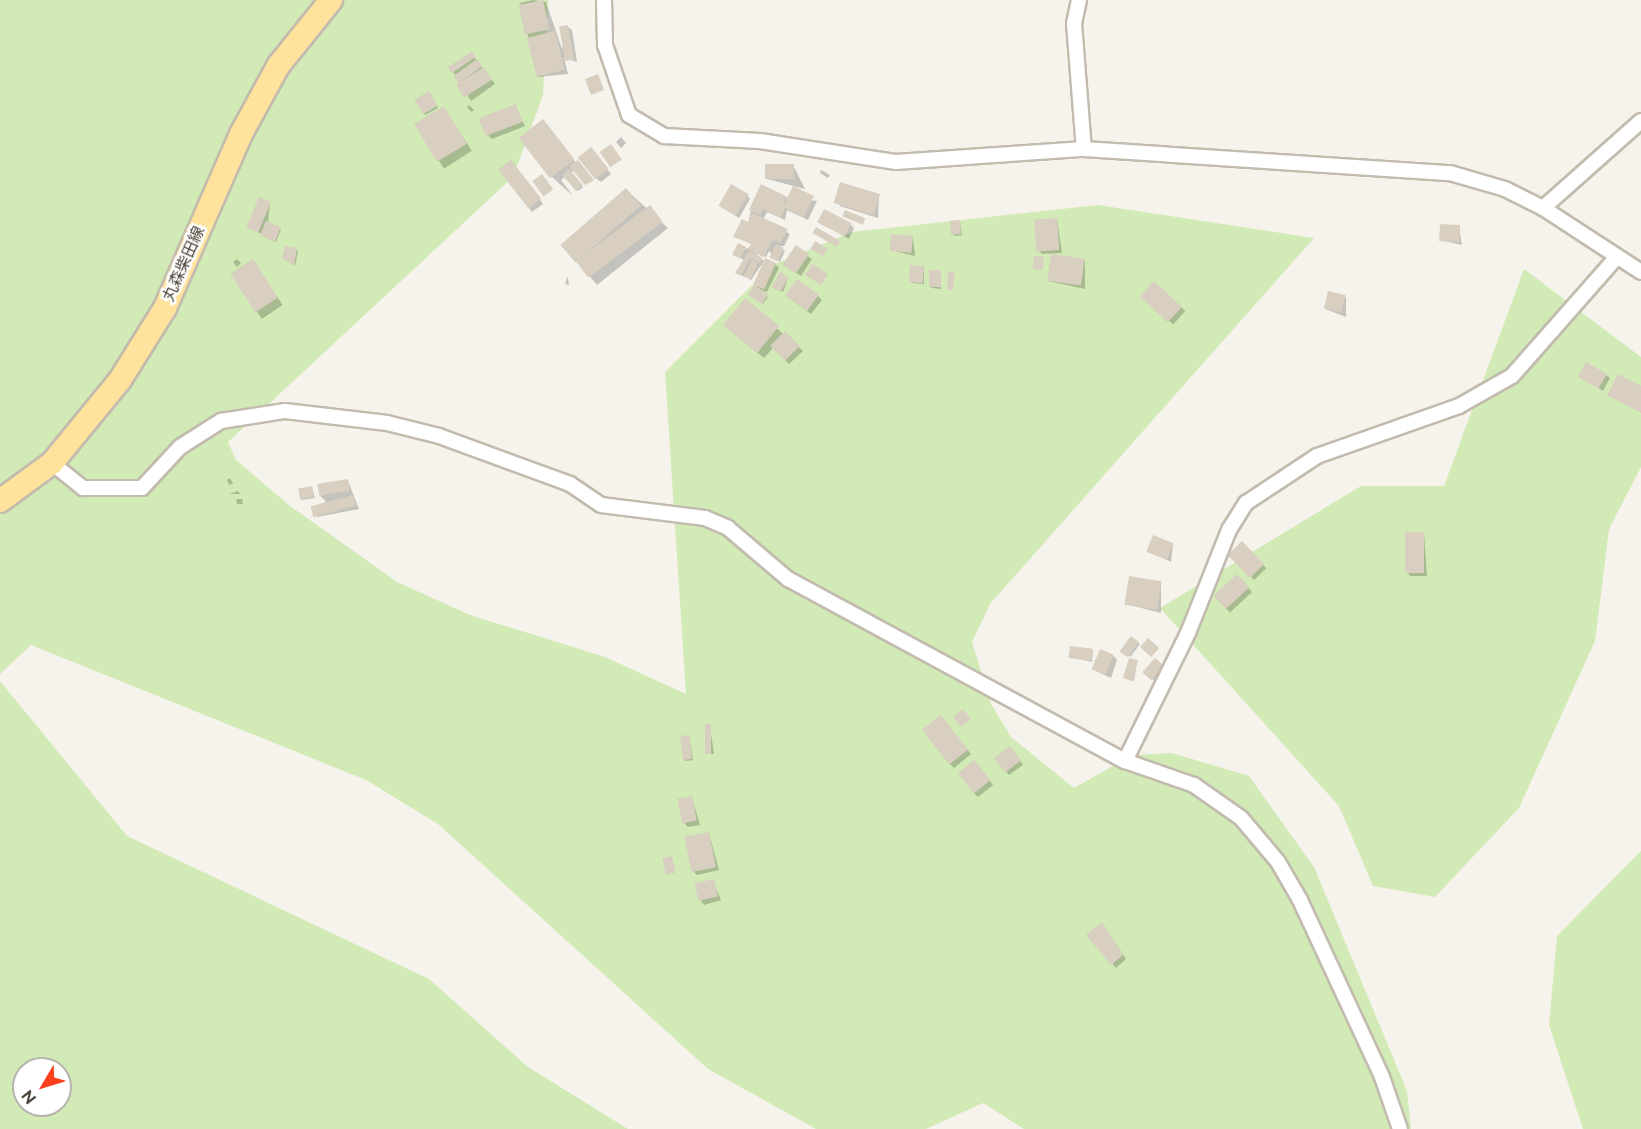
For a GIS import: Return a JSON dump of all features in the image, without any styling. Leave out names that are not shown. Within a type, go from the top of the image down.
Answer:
[{"type":"main road","name":"丸森柴田線","points":[[0,501],[52,463],[120,380],[165,308],[241,134],[278,66],[332,0]]},
{"type":"street","points":[[604,0],[605,45],[628,115],[664,136],[760,141],[896,162],[1084,149],[1450,173],[1505,189],[1543,208],[1641,272]]},
{"type":"street","points":[[1079,0],[1074,23],[1084,149]]},
{"type":"street","points":[[1543,208],[1641,121]]},
{"type":"street","points":[[1125,762],[1188,633],[1228,530],[1246,503],[1317,456],[1459,406],[1512,376],[1617,256]]},
{"type":"street","points":[[52,463],[83,488],[142,488],[180,447],[221,421],[285,411],[387,423],[439,436],[570,484],[602,505],[705,518],[729,528],[789,579],[1125,762],[1194,785],[1241,818],[1278,862],[1332,964],[1400,1129]]},
{"type":"green space","points":[[0,0],[548,0],[543,95],[513,177],[228,442],[236,460],[290,506],[397,582],[470,615],[605,657],[686,694],[665,372],[772,265],[852,232],[1098,205],[1314,238],[990,604],[972,642],[991,704],[1011,737],[1074,788],[1132,755],[1172,753],[1249,776],[1314,867],[1407,1091],[1411,1129],[1024,1129],[983,1103],[926,1129],[816,1129],[708,1069],[438,824],[366,780],[31,645],[0,674]]},
{"type":"green space","points":[[1524,269],[1641,357],[1641,467],[1609,529],[1595,641],[1519,808],[1435,897],[1373,886],[1339,806],[1160,608],[1361,486],[1444,486]]},
{"type":"green space","points":[[0,681],[127,836],[429,979],[528,1067],[628,1129],[0,1129]]},
{"type":"green space","points":[[1641,851],[1641,1129],[1583,1129],[1549,1025],[1557,936]]},
{"type":"building","points":[[543,0],[549,29],[525,35],[519,5]]},
{"type":"building","points":[[568,25],[574,59],[565,61],[559,27]]},
{"type":"building","points":[[555,31],[565,70],[537,77],[527,38]]},
{"type":"building","points":[[472,51],[476,57],[452,73],[448,67]]},
{"type":"building","points":[[477,59],[482,66],[459,83],[454,76]]},
{"type":"building","points":[[484,67],[492,80],[464,97],[456,84]]},
{"type":"building","points":[[598,74],[604,90],[591,95],[585,79]]},
{"type":"building","points":[[429,91],[438,106],[423,114],[414,100]]},
{"type":"building","points":[[516,104],[523,122],[485,136],[479,118]]},
{"type":"building","points":[[444,106],[467,144],[437,162],[414,124]]},
{"type":"building","points":[[543,119],[574,159],[550,178],[519,138]]},
{"type":"building","points":[[611,144],[622,160],[610,168],[600,152]]},
{"type":"building","points":[[591,147],[609,169],[595,179],[578,158]]},
{"type":"building","points":[[511,160],[541,199],[529,208],[498,170]]},
{"type":"building","points":[[578,160],[594,180],[585,185],[569,166]]},
{"type":"building","points":[[765,164],[794,164],[794,179],[765,179]]},
{"type":"building","points":[[569,169],[583,185],[576,191],[562,175]]},
{"type":"building","points":[[542,174],[553,189],[543,196],[532,181]]},
{"type":"building","points":[[840,182],[880,194],[874,215],[834,203]]},
{"type":"building","points":[[731,184],[748,194],[736,216],[718,206]]},
{"type":"building","points":[[761,184],[786,196],[783,207],[793,186],[814,196],[804,217],[785,208],[781,218],[763,209],[760,215],[749,210]]},
{"type":"building","points":[[626,188],[641,205],[575,262],[560,245]]},
{"type":"building","points":[[259,197],[271,202],[258,232],[246,227]]},
{"type":"building","points":[[650,205],[663,222],[588,278],[576,261]]},
{"type":"building","points":[[824,209],[852,223],[845,236],[817,222]]},
{"type":"building","points":[[845,210],[865,218],[863,225],[842,216]]},
{"type":"building","points":[[752,213],[788,229],[780,243],[773,240],[768,249],[733,237],[742,219],[748,222]]},
{"type":"building","points":[[1057,218],[1059,250],[1036,252],[1034,220]]},
{"type":"building","points":[[960,220],[961,234],[951,235],[950,221]]},
{"type":"building","points":[[266,221],[281,227],[275,242],[260,236]]},
{"type":"building","points":[[1440,224],[1460,225],[1459,242],[1439,241]]},
{"type":"building","points":[[816,227],[840,241],[837,247],[812,233]]},
{"type":"building","points":[[891,234],[913,236],[911,253],[890,251]]},
{"type":"building","points":[[815,241],[828,249],[823,257],[810,249]]},
{"type":"building","points":[[752,242],[768,249],[764,257],[748,250]]},
{"type":"building","points":[[738,243],[746,247],[740,259],[732,255]]},
{"type":"building","points":[[776,244],[784,248],[777,261],[769,257]]},
{"type":"building","points":[[796,245],[809,254],[795,274],[782,265]]},
{"type":"building","points":[[285,246],[297,248],[294,266],[282,258]]},
{"type":"building","points":[[749,251],[762,258],[760,263],[750,258],[741,276],[735,273]]},
{"type":"building","points":[[1051,254],[1085,259],[1081,285],[1047,281]]},
{"type":"building","points":[[1034,256],[1044,257],[1043,270],[1033,269]]},
{"type":"building","points":[[765,258],[776,263],[764,289],[753,284]]},
{"type":"building","points":[[253,259],[278,298],[255,312],[230,274]]},
{"type":"building","points":[[752,260],[758,263],[750,279],[744,276]]},
{"type":"building","points":[[812,264],[828,274],[821,285],[805,275]]},
{"type":"building","points":[[910,265],[924,266],[923,283],[909,282]]},
{"type":"building","points":[[929,270],[941,270],[941,287],[929,287]]},
{"type":"building","points":[[780,272],[789,277],[781,292],[772,287]]},
{"type":"building","points":[[948,272],[955,272],[953,290],[947,290]]},
{"type":"building","points":[[797,279],[819,295],[807,311],[785,295]]},
{"type":"building","points":[[1154,281],[1182,307],[1167,322],[1140,296]]},
{"type":"building","points":[[754,285],[768,294],[762,304],[747,295]]},
{"type":"building","points":[[1328,291],[1346,295],[1341,313],[1324,309]]},
{"type":"building","points":[[745,298],[779,326],[757,353],[723,325]]},
{"type":"building","points":[[785,331],[800,346],[785,361],[770,346]]},
{"type":"building","points":[[1586,362],[1607,374],[1598,389],[1578,377]]},
{"type":"building","points":[[1618,374],[1641,386],[1641,413],[1607,395]]},
{"type":"building","points":[[348,479],[350,491],[319,496],[317,484]]},
{"type":"building","points":[[312,486],[314,497],[300,499],[298,488]]},
{"type":"building","points":[[353,495],[356,506],[313,517],[310,506]]},
{"type":"building","points":[[1405,532],[1424,532],[1424,573],[1405,573]]},
{"type":"building","points":[[1153,535],[1173,543],[1167,560],[1146,552]]},
{"type":"building","points":[[1242,541],[1264,564],[1250,578],[1228,555]]},
{"type":"building","points":[[1237,574],[1249,587],[1226,609],[1214,596]]},
{"type":"building","points":[[1129,576],[1162,581],[1157,610],[1124,605]]},
{"type":"building","points":[[1131,636],[1139,642],[1128,657],[1120,651]]},
{"type":"building","points":[[1148,638],[1159,648],[1151,657],[1140,647]]},
{"type":"building","points":[[1070,646],[1093,649],[1091,661],[1069,658]]},
{"type":"building","points":[[1100,649],[1114,655],[1105,675],[1091,669]]},
{"type":"building","points":[[1129,658],[1138,660],[1133,681],[1123,678]]},
{"type":"building","points":[[1155,658],[1164,666],[1151,680],[1142,672]]},
{"type":"building","points":[[963,709],[971,719],[961,727],[953,717]]},
{"type":"building","points":[[941,715],[968,750],[949,764],[922,730]]},
{"type":"building","points":[[705,724],[711,724],[711,754],[705,754]]},
{"type":"building","points":[[689,735],[692,759],[683,760],[680,736]]},
{"type":"building","points":[[1010,746],[1021,760],[1005,772],[994,758]]},
{"type":"building","points":[[974,760],[990,780],[974,793],[958,773]]},
{"type":"building","points":[[692,796],[697,821],[682,823],[677,799]]},
{"type":"building","points":[[709,832],[716,867],[691,872],[684,837]]},
{"type":"building","points":[[672,856],[676,873],[666,875],[662,858]]},
{"type":"building","points":[[714,879],[718,897],[699,901],[695,883]]},
{"type":"building","points":[[1102,922],[1123,955],[1111,965],[1086,935]]}]
